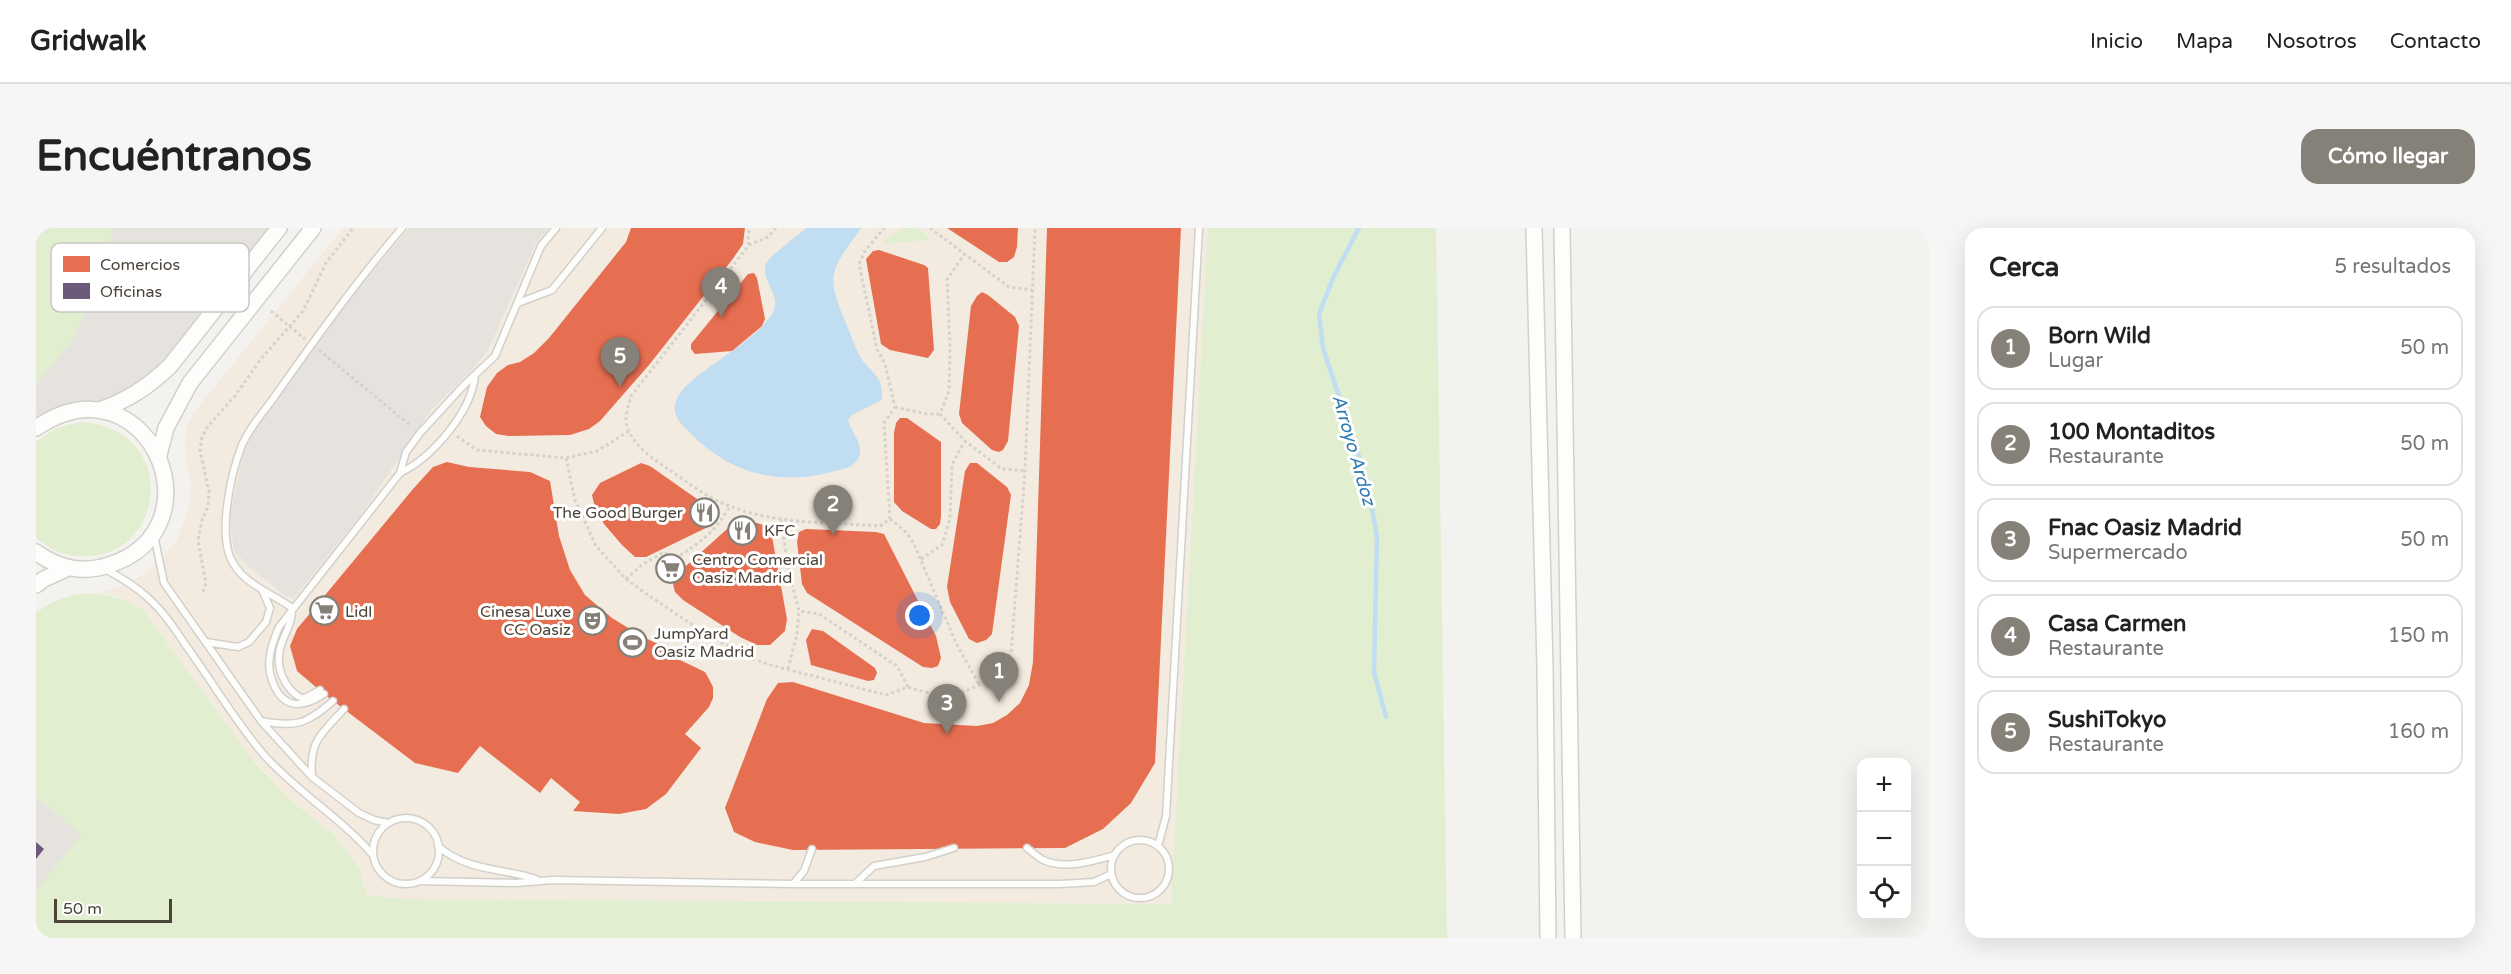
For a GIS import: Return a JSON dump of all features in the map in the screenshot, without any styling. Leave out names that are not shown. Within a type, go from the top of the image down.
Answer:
[{"type":"street","points":[[249,266],[279,228]]},
{"type":"street","points":[[249,308],[313,228]]},
{"type":"street","points":[[1534,228],[1545,667],[1548,938]]},
{"type":"street","points":[[1562,228],[1573,938]]},
{"type":"street","points":[[100,410],[125,401],[150,385],[170,366],[213,312]]},
{"type":"street","points":[[159,455],[166,428],[190,382],[246,312]]},
{"type":"street","points":[[36,428],[52,417],[75,410],[100,410],[124,418],[145,434],[159,455],[167,484],[163,514],[153,532],[126,560],[84,570],[68,568],[47,560],[36,552]]},
{"type":"street","points":[[36,585],[68,568]]},
{"type":"lane","points":[[292,608],[274,595],[263,592],[240,573],[230,556],[225,534],[227,511],[242,444],[250,429],[311,344],[374,260],[402,228]]},
{"type":"lane","points":[[400,473],[406,452],[437,412],[495,356],[541,246],[556,228]]},
{"type":"lane","points":[[518,303],[552,290],[602,228]]},
{"type":"lane","points":[[1158,846],[1166,816],[1199,228]]},
{"type":"lane","points":[[292,608],[292,622],[281,646],[279,662],[283,678],[295,695],[303,699],[322,692],[310,704],[296,706],[285,700],[277,689],[270,672],[272,643],[279,627],[292,608],[316,581],[400,473],[426,457],[448,430],[470,398],[475,376]]},
{"type":"lane","points":[[153,532],[164,583],[261,721],[312,777],[359,813],[388,823]]},
{"type":"lane","points":[[102,567],[148,597],[170,622],[245,731],[266,757],[300,791],[347,828],[372,854],[381,873],[389,880],[399,884],[420,881],[516,884],[540,880],[793,884],[1060,884],[1094,882],[1111,874]]},
{"type":"lane","points":[[206,642],[238,647],[249,642],[266,622],[270,608],[263,592]]},
{"type":"lane","points":[[261,721],[298,725],[312,719],[333,701]]},
{"type":"lane","points":[[312,777],[310,759],[314,744],[344,709]]},
{"type":"lane","points":[[372,854],[379,831],[388,823],[405,818],[415,819],[430,829],[438,846],[449,856],[466,864],[519,873],[540,880]]},
{"type":"lane","points":[[1027,848],[1044,860],[1066,864],[1094,861],[1115,855],[1130,842],[1149,841],[1165,853],[1169,871],[1162,888],[1155,894],[1137,898],[1120,890],[1111,874],[1115,855]]},
{"type":"lane","points":[[420,881],[435,867],[438,846]]},
{"type":"lane","points":[[856,883],[874,866],[925,857],[954,848]]},
{"type":"lane","points":[[793,884],[804,872],[812,849]]},
{"type":"path","points":[[204,592],[206,583],[198,541],[202,520],[208,506],[209,492],[200,450],[202,437],[208,426],[235,396],[261,359],[303,311],[326,263],[353,228]]},
{"type":"path","points":[[749,245],[750,228]]},
{"type":"path","points":[[776,228],[768,237],[749,245],[631,396],[626,418],[628,431],[634,441],[657,461],[712,498],[730,506],[781,519],[880,526],[890,519]]},
{"type":"path","points":[[884,228],[865,251],[859,264],[877,349],[885,364],[895,407],[884,423],[890,519],[906,532],[921,560],[952,634],[980,686]]},
{"type":"path","points":[[930,228],[1009,287],[1032,290]]},
{"type":"path","points":[[566,458],[575,500],[597,546],[626,579],[703,632],[747,657],[886,694],[908,687],[928,694],[951,695],[980,686],[998,672],[1011,653],[1025,471],[1035,228]]},
{"type":"path","points":[[940,414],[949,392],[950,345],[947,280],[965,253]]},
{"type":"path","points":[[272,311],[420,433]]},
{"type":"path","points":[[895,407],[927,414],[940,414],[965,441],[1002,469],[1025,471]]},
{"type":"path","points":[[448,430],[477,450],[566,458],[597,450],[628,431]]},
{"type":"path","points":[[921,560],[942,545],[950,519],[952,465],[965,441]]},
{"type":"path","points":[[626,579],[642,565],[664,552],[674,559],[705,540],[720,524],[730,506]]},
{"type":"path","points":[[781,519],[789,573],[799,611],[797,634],[788,669]]},
{"type":"path","points":[[799,611],[819,614],[897,666],[908,687]]},
{"type":"shaded area","points":[[36,228],[279,228],[249,265],[249,243],[51,243],[51,312],[210,312],[150,385],[36,428]]},
{"type":"shaded area","name":"Centro Comercial Oasiz Madrid","points":[[343,228],[1208,228],[1171,904],[403,899],[366,895],[359,868],[334,835],[290,800],[257,766],[143,610],[117,596],[101,593],[129,583],[144,574],[159,562],[177,540],[190,504],[191,481],[185,446],[186,430],[194,412]]},
{"type":"shaded area","points":[[409,228],[549,228],[536,243],[488,350],[473,369],[432,409],[360,516],[294,598],[285,596],[247,565],[235,552],[230,514],[245,448],[254,432],[354,294]]},
{"type":"shaded area","points":[[36,797],[82,834],[36,892]]},
{"type":"green space","points":[[36,228],[114,228],[109,243],[51,243],[51,312],[84,312],[76,336],[36,385]]},
{"type":"green space","points":[[902,228],[916,228],[928,236],[928,240],[884,244],[885,240]]},
{"type":"green space","points":[[1208,228],[1436,228],[1447,938],[45,938],[36,931],[36,892],[81,834],[36,797],[36,613],[62,598],[89,594],[103,594],[143,610],[257,766],[290,800],[334,835],[359,868],[366,895],[403,899],[1171,904]]},
{"type":"green space","points":[[81,422],[114,430],[136,447],[148,469],[151,494],[144,519],[130,539],[107,553],[77,556],[55,550],[36,537],[36,442],[56,428]]},
{"type":"water","points":[[806,228],[861,228],[838,263],[833,282],[839,306],[856,348],[880,382],[882,400],[852,415],[848,420],[860,450],[853,464],[843,469],[814,476],[775,477],[738,467],[721,458],[680,422],[675,406],[682,391],[692,380],[752,336],[773,312],[775,300],[766,276],[766,264]]},
{"type":"building: Comercios","points":[[631,228],[745,228],[743,244],[732,260],[649,365],[600,421],[589,429],[570,435],[509,436],[496,434],[480,417],[487,387],[497,373],[508,365],[520,362],[534,353],[549,338],[626,242]]},
{"type":"building: Comercios","points":[[947,228],[1018,228],[1014,257],[1007,262],[999,262]]},
{"type":"building: Comercios","points":[[1047,228],[1181,228],[1155,763],[1131,803],[1103,829],[1065,848],[793,850],[755,842],[734,832],[725,808],[767,699],[778,683],[793,682],[924,723],[977,726],[993,723],[1007,715],[1020,703],[1029,685],[1033,662]]},
{"type":"building: Comercios","points":[[879,250],[928,268],[934,350],[928,358],[890,350],[881,344],[866,259],[873,251]]},
{"type":"building: Comercios","points":[[754,273],[765,319],[762,326],[732,351],[695,354],[691,349],[691,344],[748,274]]},
{"type":"building: Comercios","points":[[982,292],[1015,317],[1019,326],[1008,441],[1003,450],[999,452],[992,450],[962,423],[959,414],[971,306]]},
{"type":"building: Comercios","points":[[900,418],[907,418],[941,442],[941,516],[940,524],[936,529],[931,529],[902,511],[894,502],[894,433],[896,423]]},
{"type":"building: Comercios","points":[[447,462],[469,467],[530,472],[550,481],[559,536],[570,570],[585,595],[612,618],[643,637],[682,655],[680,660],[705,672],[713,687],[713,698],[709,707],[685,734],[701,748],[666,794],[646,809],[619,814],[573,811],[580,802],[551,778],[540,793],[480,746],[458,773],[415,763],[297,671],[290,646],[297,629],[413,489],[433,467]]},
{"type":"building: Comercios","points":[[641,463],[650,466],[707,506],[714,519],[708,527],[646,557],[635,557],[604,524],[595,508],[592,495],[600,483]]},
{"type":"building: Comercios","points":[[970,463],[977,463],[1007,487],[1011,495],[992,634],[986,640],[977,643],[969,639],[950,602],[947,587],[965,471]]},
{"type":"building: Comercios","points":[[737,520],[764,525],[771,531],[787,619],[785,631],[770,645],[757,645],[740,637],[683,600],[675,592],[673,584],[677,574]]},
{"type":"building: Comercios","points":[[806,529],[884,534],[936,636],[941,658],[938,666],[923,667],[807,593],[802,584],[797,542],[799,532]]},
{"type":"building: Comercios","points":[[812,629],[823,631],[875,668],[877,673],[874,680],[868,681],[811,665],[806,640]]},
{"type":"building: Oficinas","points":[[36,842],[44,849],[36,859]]},
{"type":"waterway","name":"Arroyo Ardoz","points":[[1359,228],[1333,278],[1319,314],[1323,348],[1367,481],[1377,537],[1374,672],[1386,717]]},
{"type":"place","name":"Casa Carmen","points":[[721,317]]},
{"type":"place","name":"SushiTokyo","points":[[620,387]]},
{"type":"place","name":"The Good Burger","points":[[704,512]]},
{"type":"place","name":"KFC","points":[[743,530]]},
{"type":"place","name":"100 Montaditos","points":[[833,535]]},
{"type":"place","name":"Centro Comercial Oasiz Madrid","points":[[671,568]]},
{"type":"place","name":"Lidl","points":[[324,611]]},
{"type":"place","name":"Cinesa Luxe CC Oasiz","points":[[592,620]]},
{"type":"place","name":"JumpYard Oasiz Madrid","points":[[633,642]]},
{"type":"place","name":"Born Wild","points":[[999,702]]},
{"type":"place","name":"Fnac Oasiz Madrid","points":[[947,734]]}]
